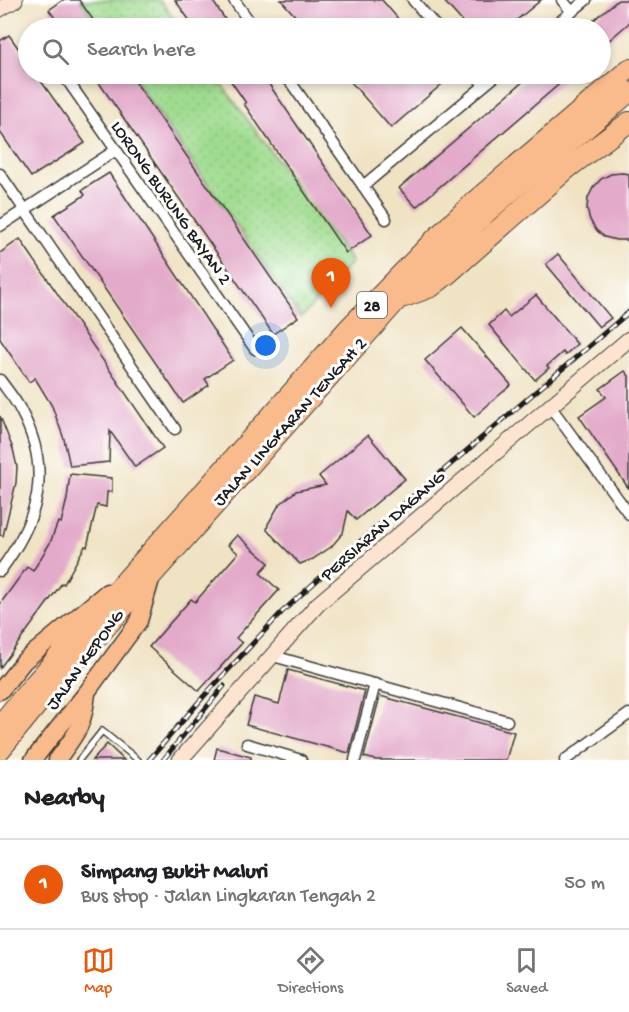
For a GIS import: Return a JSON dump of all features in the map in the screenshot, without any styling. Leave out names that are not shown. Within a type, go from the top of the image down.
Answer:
[{"type":"highway","name":"JALAN LINGKARAN TENGAH 2","points":[[0,750],[146,569],[346,331],[476,200],[629,69]]},
{"type":"highway","name":"JALAN LINGKARAN TENGAH 2","points":[[0,725],[398,299],[488,211],[629,92]]},
{"type":"highway","points":[[398,299],[431,287],[568,168],[629,122]]},
{"type":"main road","points":[[0,9],[15,0]]},
{"type":"main road","name":"PERSIARAN DAGANG","points":[[180,760],[318,604],[550,406],[627,346]]},
{"type":"main road","name":"JALAN KEPONG","points":[[0,691],[24,661],[146,569]]},
{"type":"main road","name":"JALAN KEPONG","points":[[33,760],[139,621],[146,569]]},
{"type":"main road","points":[[57,760],[80,728],[87,692]]},
{"type":"street","points":[[234,0],[247,18]]},
{"type":"street","points":[[413,0],[428,18]]},
{"type":"street","points":[[562,0],[572,12]]},
{"type":"street","points":[[564,18],[586,0]]},
{"type":"street","name":"LORONG BURUNG BAYAN 2","points":[[70,84],[255,349]]},
{"type":"street","points":[[292,84],[386,219]]},
{"type":"street","points":[[363,186],[484,85]]},
{"type":"street","points":[[0,226],[116,150]]},
{"type":"street","points":[[0,174],[175,429]]},
{"type":"street","points":[[0,380],[21,409],[33,436],[40,478],[32,517],[0,571]]},
{"type":"street","points":[[550,406],[627,508]]},
{"type":"street","points":[[273,656],[507,721]]},
{"type":"street","points":[[355,760],[375,684]]},
{"type":"street","points":[[565,760],[629,714]]},
{"type":"street","points":[[247,744],[301,760]]},
{"type":"lane","points":[[79,760],[102,731],[135,759]]},
{"type":"green space","points":[[80,0],[160,0],[174,18],[93,18]]},
{"type":"green space","points":[[138,84],[221,84],[352,262],[301,318]]},
{"type":"building","points":[[63,0],[79,0],[92,18],[55,18],[49,10]]},
{"type":"building","points":[[175,0],[212,0],[224,18],[188,18]]},
{"type":"building","points":[[281,0],[382,0],[397,18],[297,18]]},
{"type":"building","points":[[443,0],[541,0],[519,18],[459,18]]},
{"type":"building","points":[[618,0],[629,0],[629,23],[611,39],[611,18],[596,18]]},
{"type":"building","points":[[9,35],[18,48],[18,84],[43,84],[85,143],[31,177],[0,132],[0,41]]},
{"type":"building","points":[[100,84],[137,84],[298,317],[273,334]]},
{"type":"building","points":[[233,84],[269,84],[372,235],[346,253],[244,104],[246,103]]},
{"type":"building","points":[[353,84],[442,84],[391,128]]},
{"type":"building","points":[[520,84],[559,84],[416,207],[399,188]]},
{"type":"building","points":[[109,173],[233,360],[205,379],[209,385],[183,403],[54,215],[85,195],[82,190]]},
{"type":"building","points":[[611,174],[629,174],[629,240],[605,237],[596,230],[587,209],[588,198],[601,179]]},
{"type":"building","points":[[20,239],[163,448],[135,467],[110,431],[109,462],[70,466],[64,439],[52,406],[35,378],[29,382],[0,339],[0,253]]},
{"type":"building","points":[[558,254],[611,318],[599,327],[546,264]]},
{"type":"building","points":[[536,295],[577,344],[565,355],[563,352],[535,380],[489,325],[504,311],[509,317]]},
{"type":"building","points":[[462,328],[511,385],[474,417],[425,360]]},
{"type":"building","points":[[625,371],[629,376],[629,489],[579,416],[606,397],[600,389]]},
{"type":"building","points":[[0,416],[13,449],[17,467],[16,483],[3,536],[0,535]]},
{"type":"building","points":[[368,435],[405,479],[356,520],[348,511],[343,533],[331,547],[313,559],[300,564],[267,530],[268,524],[279,505],[296,491],[326,485],[319,476]]},
{"type":"building","points":[[70,474],[112,478],[112,492],[107,492],[106,507],[97,505],[87,547],[85,546],[64,584],[62,583],[0,668],[0,604],[27,567],[33,571],[50,543],[58,522],[61,523]]},
{"type":"building","points":[[237,535],[269,563],[260,573],[279,590],[236,638],[242,643],[199,691],[149,647],[191,599],[195,602],[238,553],[228,545]]},
{"type":"building","points":[[288,670],[365,691],[349,753],[246,725],[254,697],[279,704]]},
{"type":"building","points":[[380,696],[514,732],[506,760],[376,760],[364,757]]},
{"type":"building","points":[[107,744],[124,760],[92,760]]},
{"type":"building","points":[[217,748],[251,757],[251,760],[214,760]]},
{"type":"railway","points":[[149,760],[204,696],[282,612],[355,546],[629,312]]},
{"type":"railway","points":[[163,760],[224,686]]},
{"type":"place","name":"Simpang Bukit Maluri","points":[[331,308]]}]
